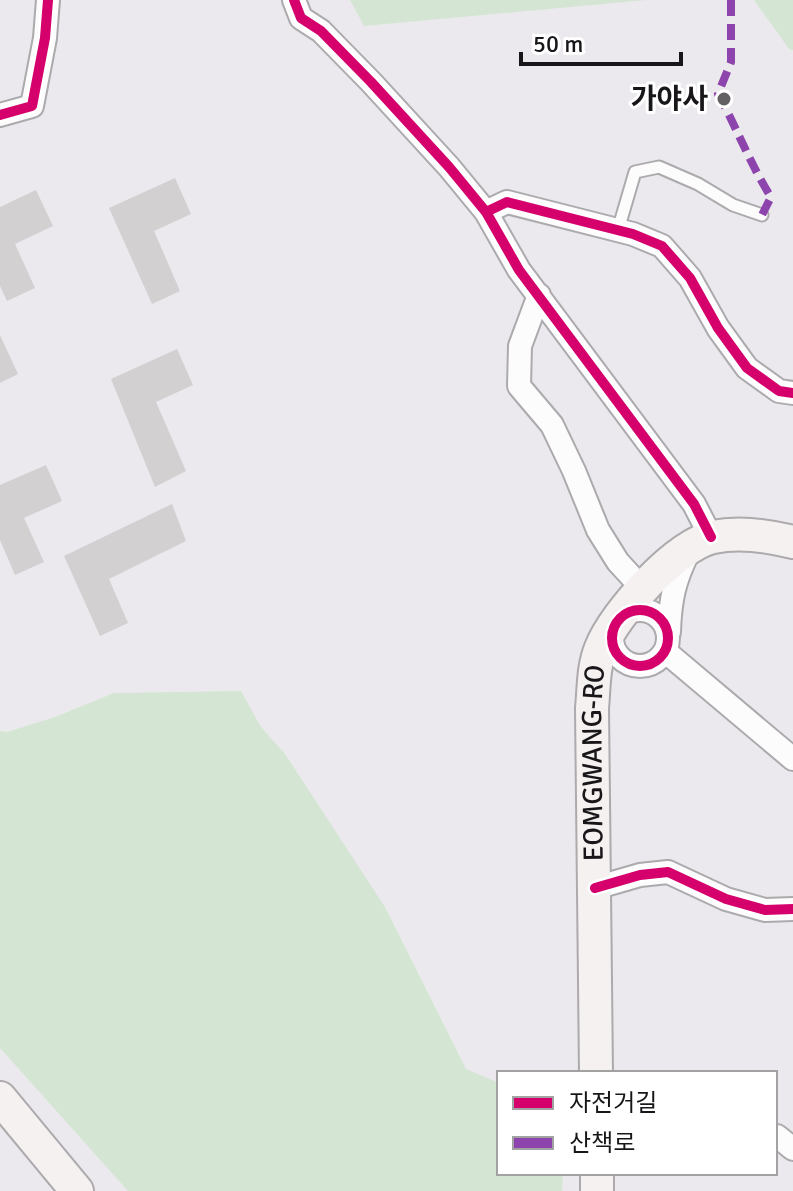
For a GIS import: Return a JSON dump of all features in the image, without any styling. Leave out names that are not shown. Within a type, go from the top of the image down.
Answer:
[{"type":"main road","points":[[701,543],[740,535],[793,542]]},
{"type":"main road","name":"EOMGWANG-RO","points":[[596,1071],[595,668],[601,646],[642,588],[669,562],[701,543]]},
{"type":"main road","points":[[0,1098],[77,1191]]},
{"type":"street","points":[[0,115],[32,106],[45,38],[48,0]]},
{"type":"street","points":[[294,0],[301,18],[321,31],[371,82],[486,212],[519,270],[694,504],[701,543],[677,575],[670,601],[667,642],[648,666],[626,663],[610,671],[593,696]]},
{"type":"street","points":[[486,212],[507,202],[633,234],[662,246],[690,278],[718,328],[747,368],[779,391],[793,393]]},
{"type":"street","points":[[539,295],[520,346],[519,386],[552,425],[598,530],[618,562],[642,588]]},
{"type":"street","points":[[626,663],[615,652],[612,637],[616,623],[629,612],[646,610],[661,617],[667,642],[793,759]]},
{"type":"street","points":[[595,888],[640,875],[668,872],[726,899],[765,910],[793,909]]},
{"type":"lane","points":[[618,230],[635,172],[659,167],[698,184],[733,205],[762,215]]},
{"type":"green space","points":[[350,0],[646,0],[364,26]]},
{"type":"green space","points":[[754,0],[793,0],[793,50],[789,49]]},
{"type":"green space","points":[[241,691],[261,727],[285,754],[385,907],[466,1069],[497,1082],[497,1175],[563,1175],[562,1191],[128,1191],[0,1048],[0,731],[7,732],[55,717],[114,693]]},
{"type":"building","points":[[175,178],[191,214],[154,231],[180,291],[152,304],[109,208]]},
{"type":"building","points":[[36,190],[53,226],[15,244],[35,288],[7,301],[0,286],[0,207]]},
{"type":"building","points":[[0,335],[18,374],[0,383]]},
{"type":"building","points":[[177,349],[193,385],[156,402],[186,471],[155,487],[111,379]]},
{"type":"building","points":[[46,465],[62,501],[24,518],[44,562],[15,575],[0,540],[0,485]]},
{"type":"building","points":[[172,504],[186,541],[109,579],[128,623],[100,636],[64,556]]},
{"type":"marked path","points":[[731,0],[731,62],[718,94],[771,197],[762,215]]},
{"type":"cycle path","points":[[0,115],[32,106],[45,38],[48,0]]},
{"type":"cycle path","points":[[294,0],[301,18],[321,31],[371,82],[486,212],[519,270],[694,504],[711,537]]},
{"type":"cycle path","points":[[486,212],[507,202],[633,234],[662,246],[690,278],[718,328],[747,368],[779,391],[793,393]]},
{"type":"cycle path","points":[[640,610],[660,618],[668,638],[660,658],[640,666],[620,658],[612,638],[620,618],[640,610]]},
{"type":"cycle path","points":[[595,888],[640,875],[668,872],[726,899],[765,910],[793,909]]},
{"type":"place","name":"가야사","points":[[724,99]]}]
